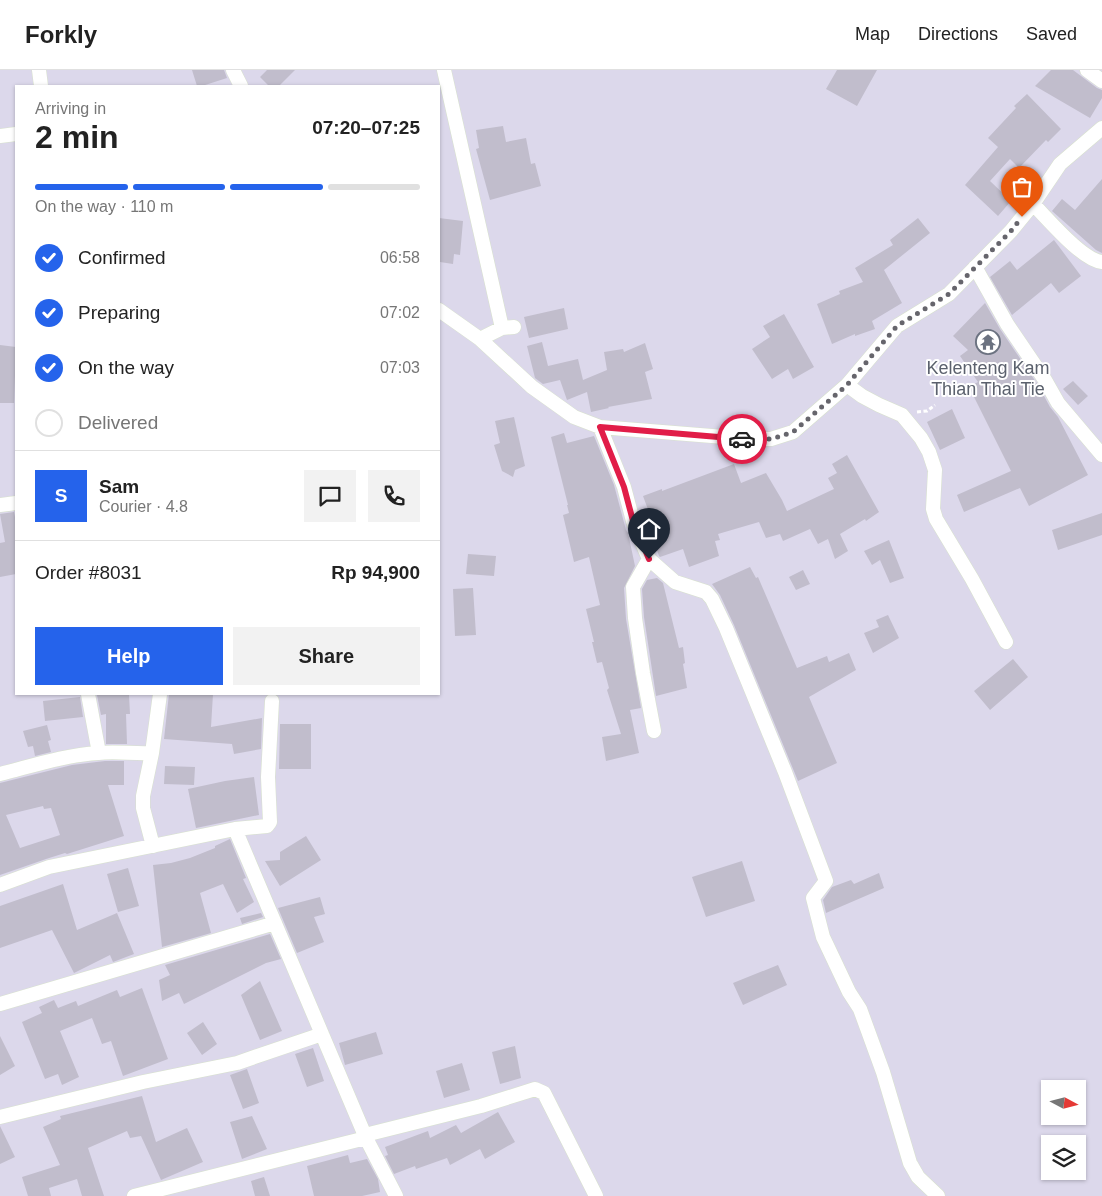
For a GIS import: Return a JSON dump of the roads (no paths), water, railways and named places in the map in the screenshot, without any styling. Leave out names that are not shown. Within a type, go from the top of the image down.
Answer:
[{"type":"street","points":[[39,70],[41,85]]},
{"type":"street","points":[[444,70],[508,328],[480,339]]},
{"type":"street","points":[[1087,70],[1102,81]]},
{"type":"street","points":[[440,311],[480,339],[532,387],[574,417],[600,427],[771,439],[793,432],[847,385],[897,326],[949,294],[1011,231],[1033,204],[1060,164],[1102,128]]},
{"type":"street","points":[[0,136],[15,134]]},
{"type":"street","points":[[1033,204],[1077,248],[1092,260],[1102,262]]},
{"type":"street","points":[[975,268],[1007,324],[1045,380],[1058,403],[1102,455]]},
{"type":"street","points":[[847,385],[879,405],[902,415],[921,438],[929,452],[935,470],[936,481],[933,502],[936,519],[972,579],[1006,642]]},
{"type":"street","points":[[600,427],[624,487],[633,521],[649,559],[675,582],[706,592],[712,599],[726,628],[785,772],[826,881],[813,898],[823,937],[849,992],[860,1009],[883,1072],[913,1170],[938,1196]]},
{"type":"street","points":[[0,505],[15,503]]},
{"type":"street","points":[[649,559],[633,587],[643,673],[654,731]]},
{"type":"street","points":[[88,695],[99,752]]},
{"type":"street","points":[[153,846],[143,808],[143,796],[152,753],[160,695]]},
{"type":"street","points":[[0,885],[49,867],[235,829],[267,826],[270,822],[268,777],[272,701]]},
{"type":"street","points":[[0,774],[56,759],[99,752],[152,753]]},
{"type":"street","points":[[235,829],[365,1136],[396,1196]]},
{"type":"street","points":[[0,1004],[275,923]]},
{"type":"street","points":[[0,1117],[143,1082],[236,1063],[322,1034]]},
{"type":"street","points":[[134,1196],[481,1106],[535,1089],[544,1093],[596,1196]]},
{"type":"place","name":"Kelenteng Kam Thian Thai Tie","points":[[988,342]]}]
